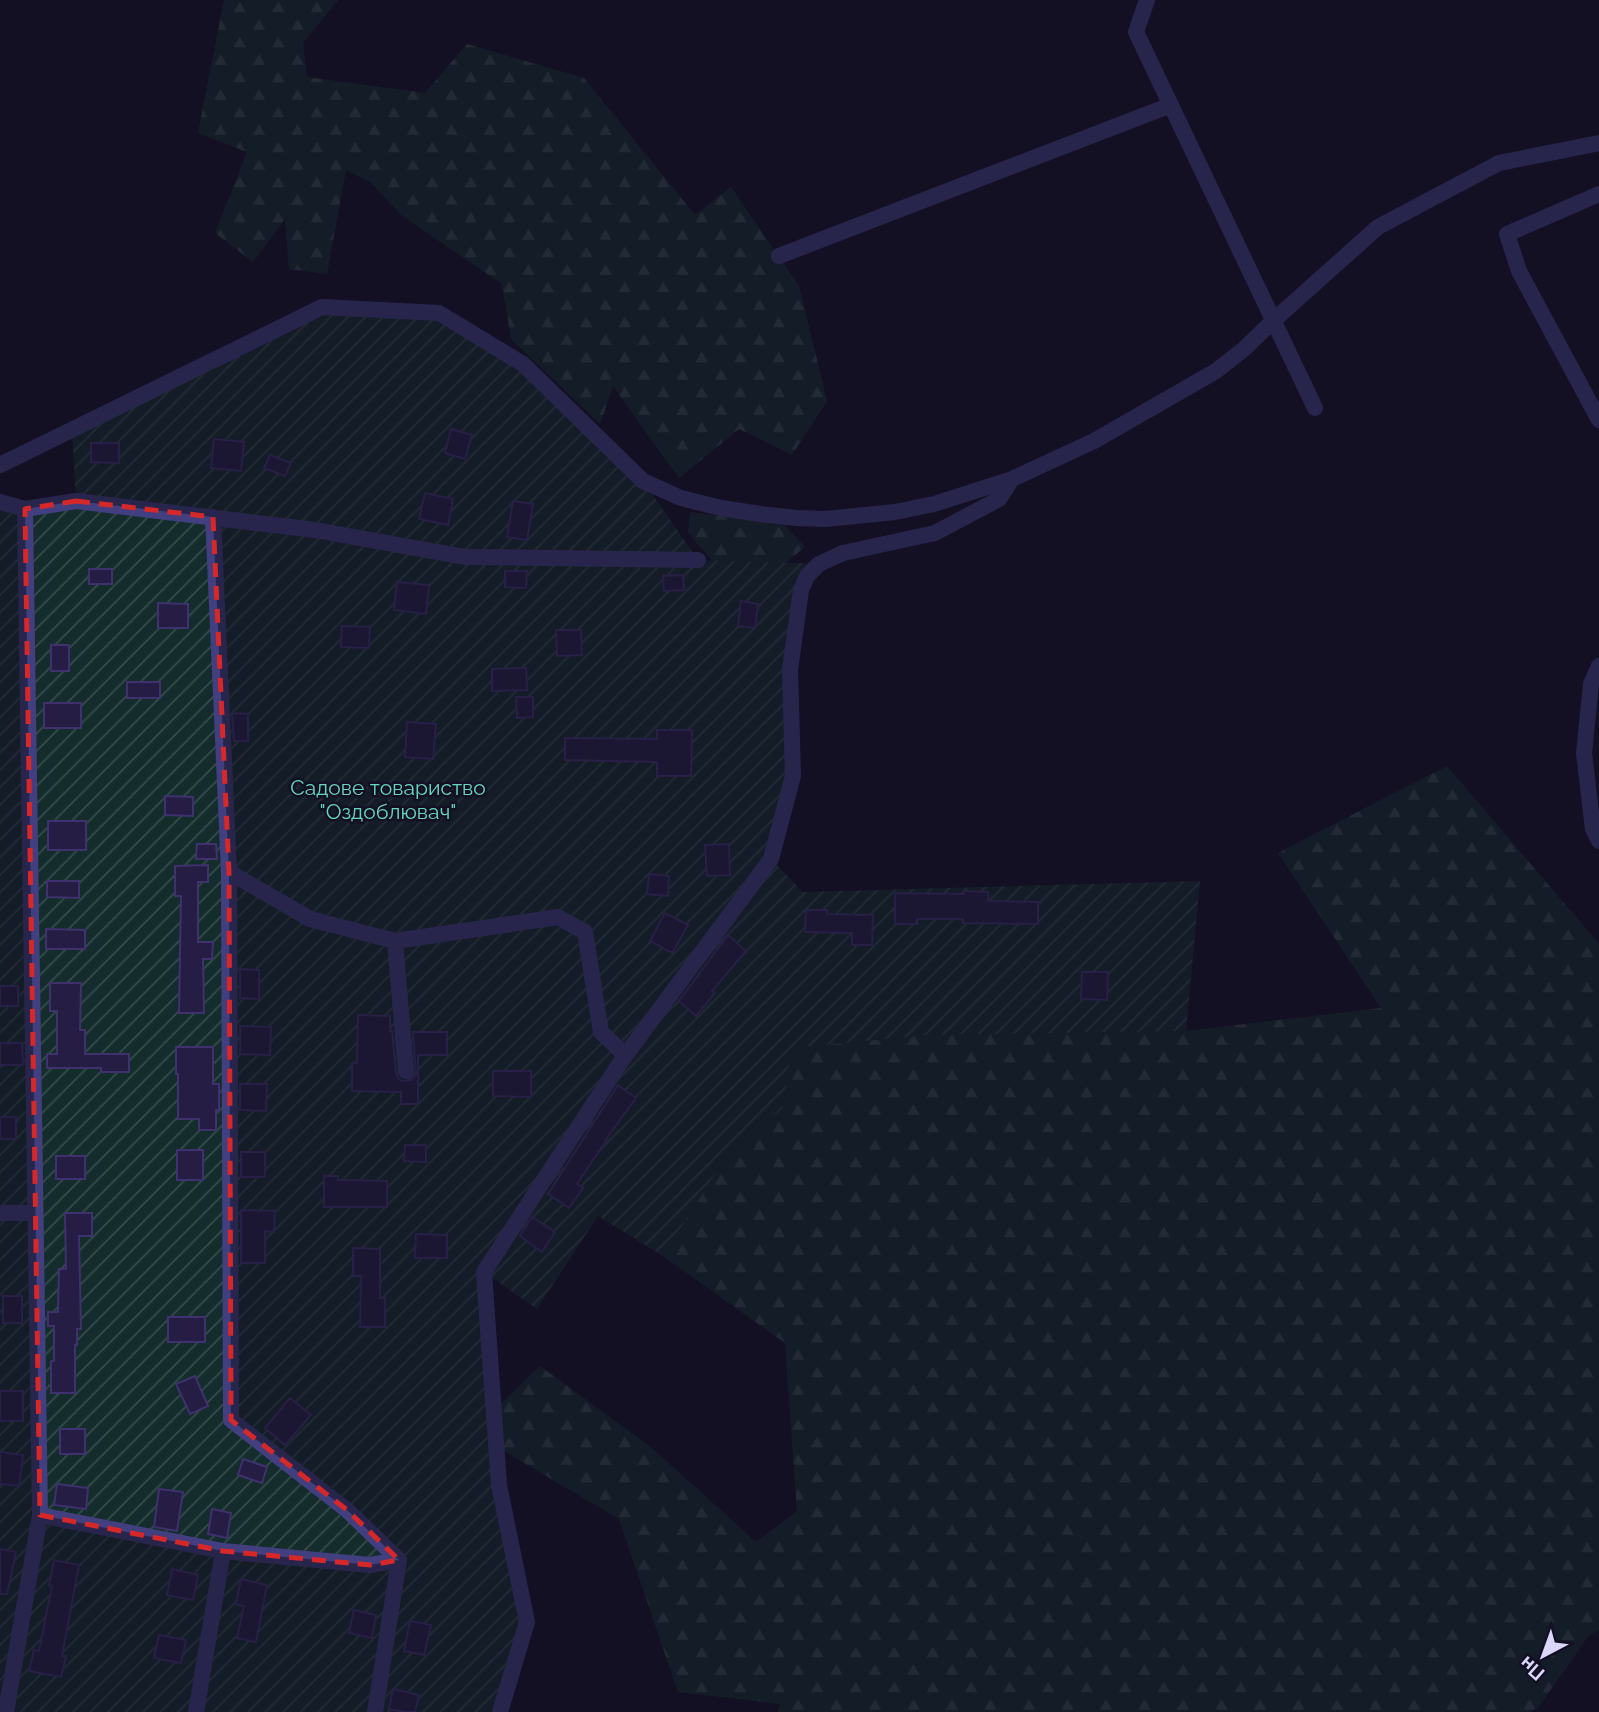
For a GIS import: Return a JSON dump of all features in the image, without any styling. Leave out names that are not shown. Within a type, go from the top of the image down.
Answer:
[{"type":"street","points":[[1147,0],[1136,32],[1315,408]]},
{"type":"street","points":[[779,256],[1171,106]]},
{"type":"street","points":[[0,466],[322,307],[439,313],[523,364],[643,481],[681,498],[721,508],[797,518],[835,518],[895,512],[934,504],[1012,479],[1094,441],[1216,371],[1244,349],[1378,227],[1499,163],[1599,143]]},
{"type":"street","points":[[1599,194],[1507,234],[1520,271],[1599,420]]},
{"type":"street","points":[[500,1712],[527,1622],[499,1485],[484,1272],[625,1055],[771,859],[793,776],[790,670],[801,590],[807,576],[819,564],[843,553],[934,533],[999,499],[1012,479]]},
{"type":"street","points":[[0,502],[25,509],[76,500],[315,530],[465,557],[698,560]]},
{"type":"street","points":[[6,1712],[40,1515],[25,509]]},
{"type":"street","points":[[213,517],[229,872],[231,1420],[346,1510],[398,1560]]},
{"type":"street","points":[[1599,666],[1591,684],[1584,753],[1594,829],[1599,841]]},
{"type":"street","points":[[229,872],[310,919],[395,941],[558,917],[585,932],[601,1032],[625,1055]]},
{"type":"street","points":[[395,941],[406,1071]]},
{"type":"street","points":[[0,1213],[36,1213]]},
{"type":"street","points":[[40,1515],[223,1551],[370,1565],[398,1560]]},
{"type":"street","points":[[196,1712],[223,1551]]},
{"type":"street","points":[[375,1712],[398,1560]]},
{"type":"highlighted area","points":[[76,501],[213,517],[229,872],[231,1420],[347,1510],[399,1560],[370,1565],[223,1551],[40,1515],[25,509]]},
{"type":"green space","points":[[224,0],[338,0],[303,43],[307,77],[425,93],[467,44],[584,78],[695,215],[731,187],[799,286],[827,401],[792,455],[739,429],[679,478],[613,386],[600,424],[511,339],[502,284],[401,215],[369,181],[346,170],[327,274],[289,269],[285,219],[253,262],[215,233],[247,152],[198,133]]},
{"type":"green space","name":"Садове товариство \"Оздоблювач\"","points":[[322,307],[439,313],[524,364],[643,481],[698,560],[819,564],[801,590],[793,776],[771,859],[803,892],[1200,881],[1186,1031],[927,1035],[792,1048],[782,1109],[730,1150],[663,1256],[598,1216],[537,1309],[485,1273],[497,1447],[527,1622],[500,1712],[0,1712],[0,502],[76,501],[72,430]]},
{"type":"green space","points":[[690,512],[783,524],[805,547],[771,575],[721,571],[688,533]]},
{"type":"green space","points":[[1447,766],[1599,944],[1599,1630],[1589,1635],[1538,1708],[1530,1712],[778,1712],[780,1704],[678,1692],[619,1519],[497,1447],[494,1410],[540,1366],[652,1448],[756,1542],[797,1511],[785,1343],[663,1256],[730,1150],[782,1109],[791,1048],[927,1035],[1186,1031],[1381,1008],[1278,853]]},
{"type":"building","points":[[451,429],[472,435],[465,459],[445,453]]},
{"type":"building","points":[[214,439],[244,442],[241,471],[211,468]]},
{"type":"building","points":[[91,443],[119,443],[119,463],[91,462]]},
{"type":"building","points":[[270,455],[291,463],[285,476],[264,468]]},
{"type":"building","points":[[425,493],[453,499],[448,525],[419,519]]},
{"type":"building","points":[[513,501],[533,504],[527,540],[507,537]]},
{"type":"building","points":[[89,569],[112,569],[112,584],[89,584]]},
{"type":"building","points":[[505,571],[527,571],[526,588],[505,587]]},
{"type":"building","points":[[683,575],[684,590],[664,591],[663,576]]},
{"type":"building","points":[[397,582],[429,585],[426,614],[394,610]]},
{"type":"building","points":[[741,601],[758,604],[755,628],[738,626]]},
{"type":"building","points":[[158,603],[188,604],[188,628],[158,628]]},
{"type":"building","points":[[342,626],[370,627],[369,648],[341,647]]},
{"type":"building","points":[[556,630],[581,630],[582,655],[557,656]]},
{"type":"building","points":[[51,645],[69,645],[69,671],[51,671]]},
{"type":"building","points":[[526,668],[527,690],[492,691],[492,669]]},
{"type":"building","points":[[127,682],[160,682],[160,698],[127,698]]},
{"type":"building","points":[[516,697],[533,697],[533,717],[517,718]]},
{"type":"building","points":[[44,703],[81,703],[81,728],[44,728]]},
{"type":"building","points":[[232,713],[248,714],[248,741],[234,741]]},
{"type":"building","points":[[407,722],[436,724],[433,759],[405,757]]},
{"type":"building","points":[[657,730],[692,730],[691,776],[657,776],[657,762],[565,760],[565,738],[657,739]]},
{"type":"building","points":[[165,796],[193,797],[193,816],[165,815]]},
{"type":"building","points":[[48,821],[86,821],[86,850],[48,850]]},
{"type":"building","points":[[197,844],[216,844],[217,859],[196,859]]},
{"type":"building","points":[[729,844],[730,875],[707,876],[705,845]]},
{"type":"building","points":[[208,865],[208,882],[198,882],[198,942],[213,942],[212,959],[203,959],[204,1013],[179,1013],[181,896],[175,896],[175,866]]},
{"type":"building","points":[[649,874],[669,876],[668,896],[647,894]]},
{"type":"building","points":[[47,881],[79,881],[79,898],[47,897]]},
{"type":"building","points":[[964,891],[988,892],[988,901],[1038,902],[1038,924],[917,919],[917,924],[895,924],[895,893],[964,894]]},
{"type":"building","points":[[806,910],[827,910],[827,914],[873,915],[872,945],[852,945],[852,933],[805,932]]},
{"type":"building","points":[[665,913],[688,925],[672,953],[650,941]]},
{"type":"building","points":[[46,929],[85,930],[85,949],[46,949]]},
{"type":"building","points":[[728,935],[746,951],[712,991],[715,993],[696,1016],[679,1001]]},
{"type":"building","points":[[240,969],[259,970],[259,999],[240,998]]},
{"type":"building","points":[[1082,972],[1108,972],[1107,1000],[1081,999]]},
{"type":"building","points":[[50,983],[81,983],[80,1030],[85,1030],[85,1054],[129,1054],[129,1072],[101,1072],[101,1068],[47,1068],[47,1054],[57,1054],[57,1011],[50,1011]]},
{"type":"building","points":[[0,986],[18,986],[18,1006],[0,1006]]},
{"type":"building","points":[[358,1015],[390,1016],[396,1072],[402,1081],[411,1080],[416,1075],[413,1032],[447,1032],[447,1055],[418,1055],[418,1104],[401,1104],[401,1092],[352,1091],[352,1063],[357,1063]]},
{"type":"building","points":[[240,1026],[271,1027],[270,1055],[240,1054]]},
{"type":"building","points":[[0,1043],[22,1043],[23,1065],[0,1065]]},
{"type":"building","points":[[176,1047],[213,1047],[213,1084],[219,1084],[216,1130],[199,1130],[199,1119],[178,1119]]},
{"type":"building","points":[[493,1071],[531,1071],[531,1097],[493,1096]]},
{"type":"building","points":[[240,1084],[267,1084],[266,1111],[240,1110]]},
{"type":"building","points":[[618,1085],[636,1098],[577,1184],[583,1188],[569,1208],[548,1194]]},
{"type":"building","points":[[0,1117],[16,1117],[16,1139],[0,1139]]},
{"type":"building","points":[[405,1145],[426,1145],[426,1162],[404,1161]]},
{"type":"building","points":[[177,1150],[203,1150],[203,1180],[177,1180]]},
{"type":"building","points":[[241,1152],[265,1152],[265,1177],[241,1177]]},
{"type":"building","points":[[56,1156],[85,1156],[85,1179],[56,1179]]},
{"type":"building","points":[[324,1176],[338,1176],[338,1180],[387,1181],[387,1207],[324,1207]]},
{"type":"building","points":[[241,1210],[275,1211],[274,1232],[265,1231],[265,1263],[241,1263]]},
{"type":"building","points":[[65,1213],[92,1213],[92,1236],[79,1236],[81,1329],[77,1329],[75,1345],[75,1393],[51,1393],[54,1326],[48,1326],[48,1312],[58,1312],[59,1269],[66,1269]]},
{"type":"building","points":[[532,1217],[555,1232],[542,1252],[520,1236]]},
{"type":"building","points":[[416,1234],[447,1235],[447,1258],[415,1258]]},
{"type":"building","points":[[353,1248],[380,1249],[380,1298],[385,1298],[385,1327],[360,1327],[361,1276],[353,1276]]},
{"type":"building","points":[[3,1296],[22,1296],[22,1323],[3,1323]]},
{"type":"building","points":[[168,1317],[205,1317],[205,1342],[168,1342]]},
{"type":"building","points":[[195,1376],[208,1406],[190,1414],[176,1384]]},
{"type":"building","points":[[0,1391],[23,1391],[23,1421],[0,1421]]},
{"type":"building","points":[[290,1398],[311,1415],[285,1445],[265,1428]]},
{"type":"building","points":[[60,1429],[85,1429],[85,1454],[60,1454]]},
{"type":"building","points":[[0,1452],[23,1455],[19,1486],[0,1484]]},
{"type":"building","points":[[243,1459],[267,1467],[262,1483],[238,1475]]},
{"type":"building","points":[[57,1484],[88,1488],[86,1509],[54,1505]]},
{"type":"building","points":[[159,1489],[183,1492],[177,1531],[154,1527]]},
{"type":"building","points":[[212,1509],[231,1513],[227,1538],[208,1534]]},
{"type":"building","points":[[0,1549],[16,1552],[7,1594],[0,1594]]},
{"type":"building","points":[[54,1560],[79,1565],[62,1656],[66,1656],[61,1677],[29,1671],[34,1650],[39,1651],[52,1586],[49,1585]]},
{"type":"building","points":[[172,1569],[198,1575],[193,1600],[167,1595]]},
{"type":"building","points":[[241,1579],[267,1585],[256,1642],[237,1638],[244,1606],[236,1604]]},
{"type":"building","points":[[354,1610],[376,1615],[372,1638],[349,1633]]},
{"type":"building","points":[[410,1621],[431,1625],[424,1655],[404,1651]]},
{"type":"building","points":[[159,1635],[186,1640],[181,1663],[154,1658]]},
{"type":"building","points":[[393,1689],[419,1695],[415,1712],[389,1709]]}]
